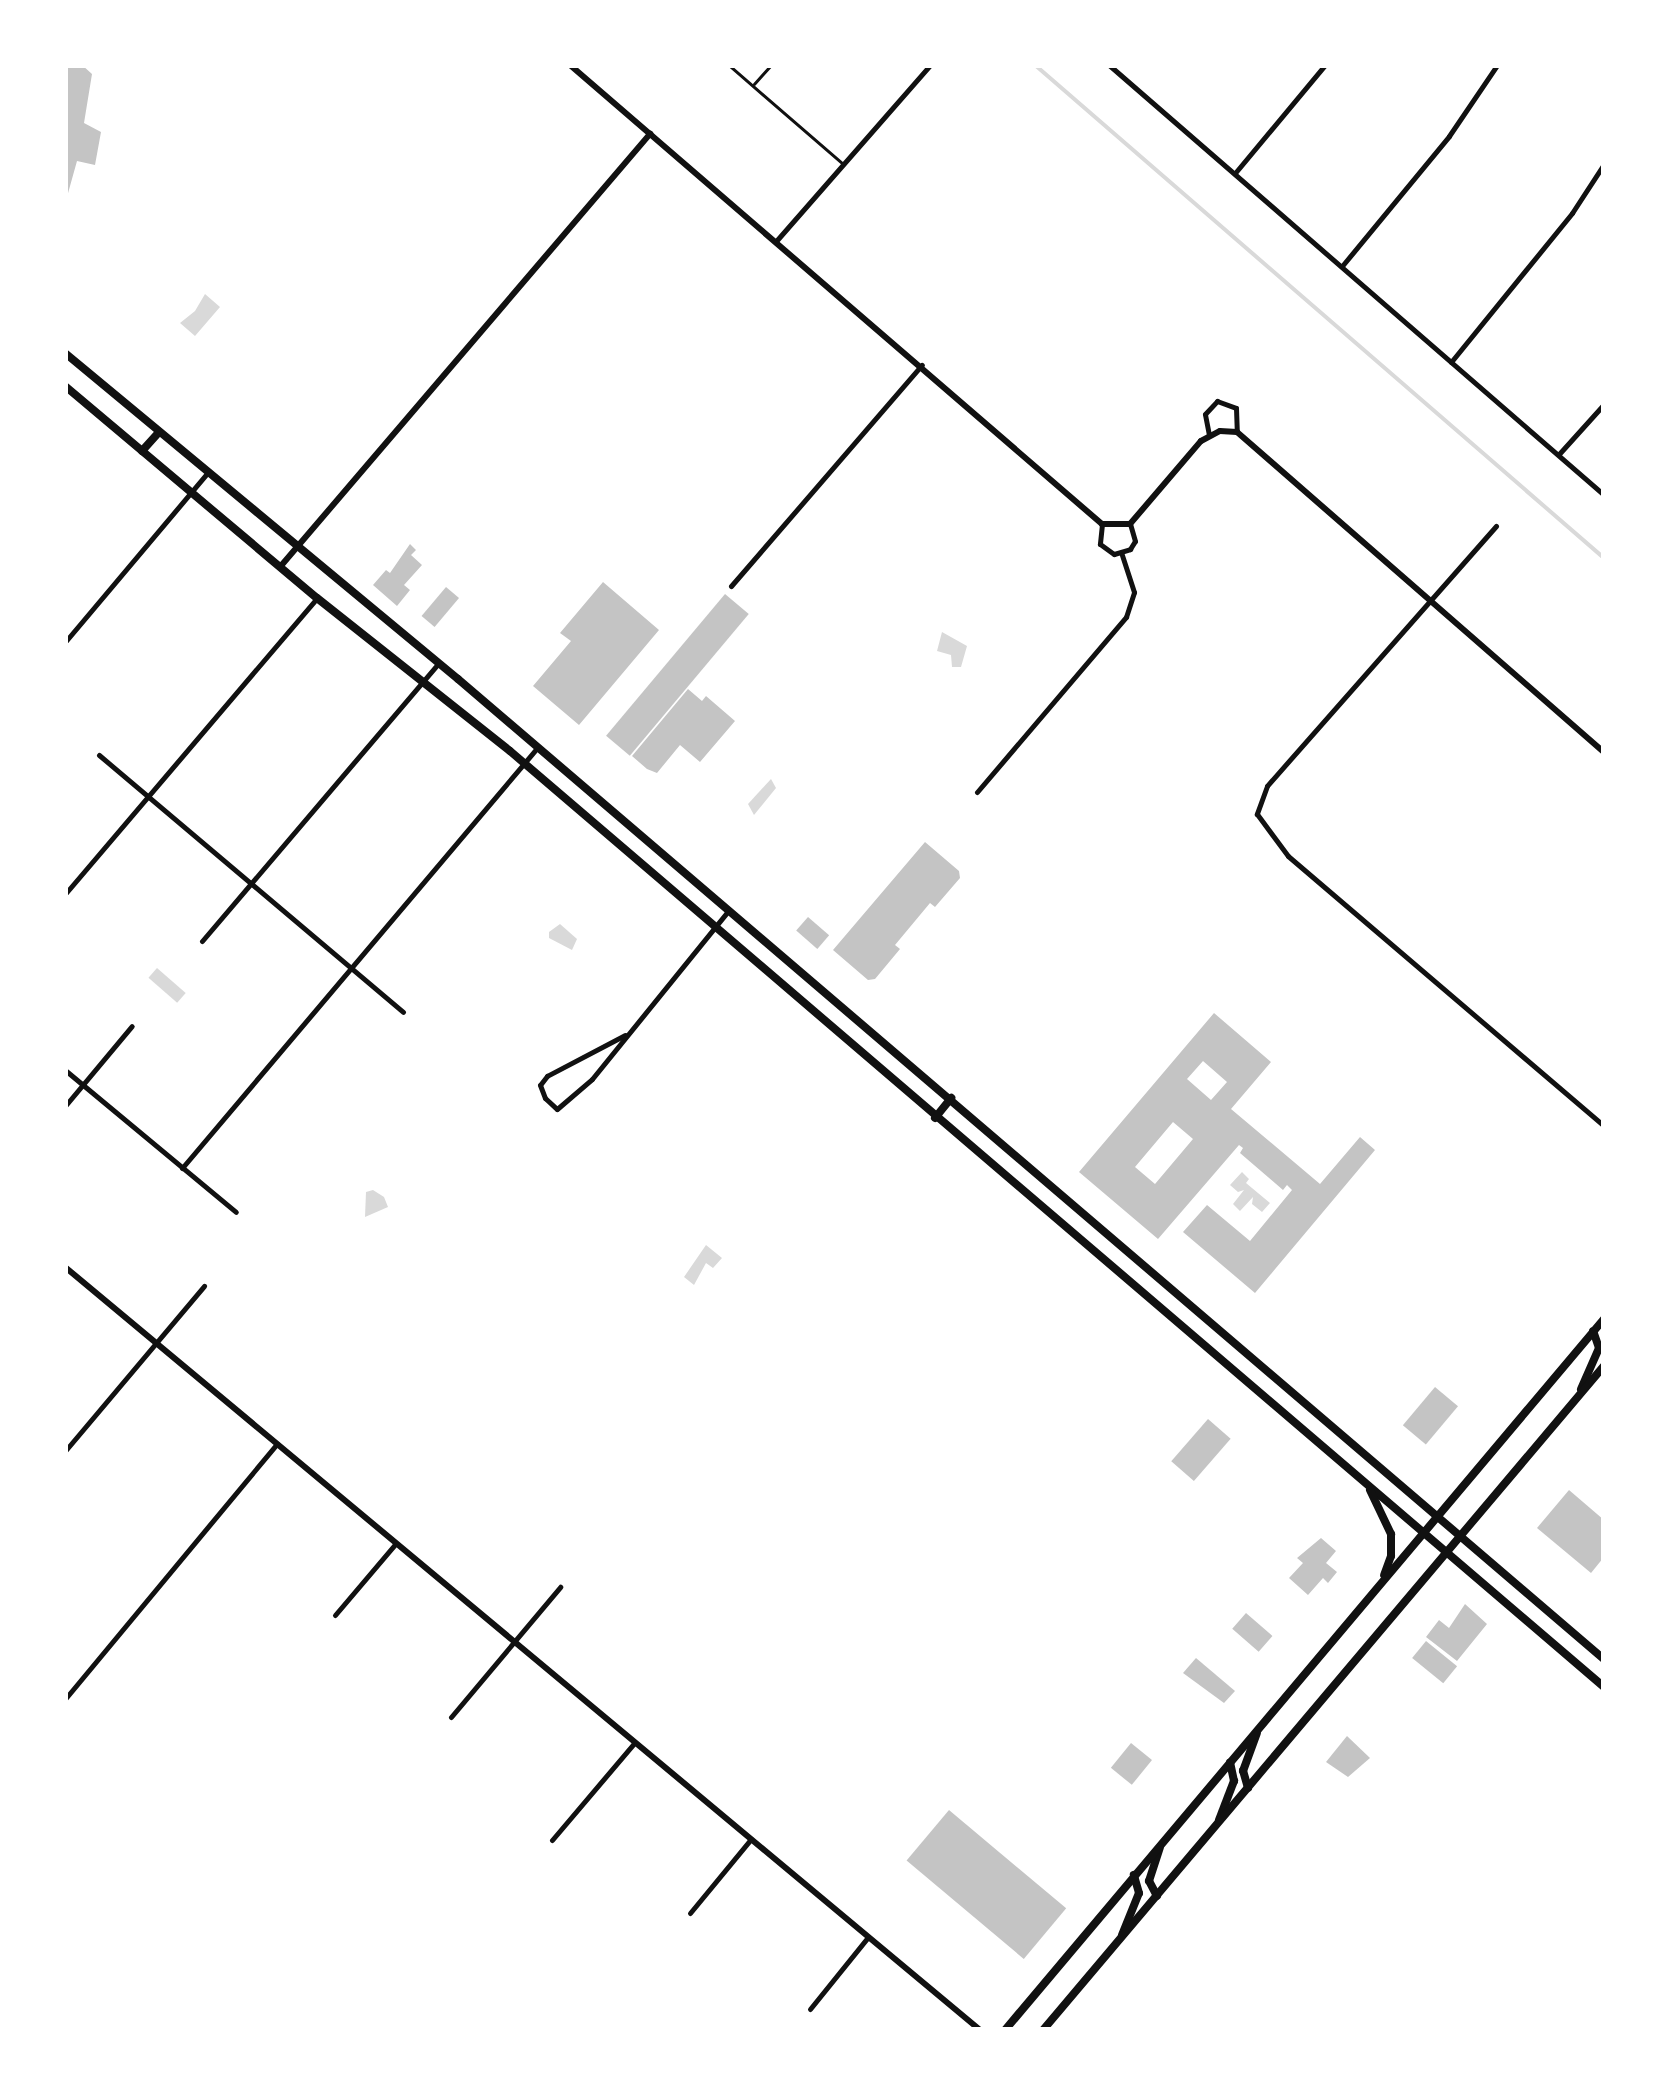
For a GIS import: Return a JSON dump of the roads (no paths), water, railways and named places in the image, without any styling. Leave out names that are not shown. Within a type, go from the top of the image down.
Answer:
[{"type":"main road","points":[[65,354],[439,663],[1298,1393],[1602,1657],[1586,1672]]},
{"type":"main road","points":[[65,386],[317,598],[424,679],[524,763],[1604,1687]]},
{"type":"main road","points":[[142,451],[158,432]]},
{"type":"main road","points":[[829,1025],[844,1008]]},
{"type":"main road","points":[[935,1118],[950,1098]]},
{"type":"main road","points":[[1046,1212],[1062,1192]]},
{"type":"main road","points":[[1163,1312],[1179,1293]]},
{"type":"main road","points":[[1005,2030],[1604,1319]]},
{"type":"main road","points":[[1577,1398],[1598,1348],[1593,1332]]},
{"type":"main road","points":[[1043,2030],[1604,1366]]},
{"type":"main road","points":[[1282,1410],[1298,1393]]},
{"type":"main road","points":[[1365,1482],[1391,1534],[1391,1556],[1381,1584]]},
{"type":"main road","points":[[1248,1788],[1243,1770],[1258,1729]]},
{"type":"main road","points":[[1217,1824],[1234,1780],[1230,1762]]},
{"type":"main road","points":[[1157,1896],[1149,1880],[1161,1843]]},
{"type":"main road","points":[[1120,1939],[1139,1893],[1134,1875]]},
{"type":"street","points":[[570,65],[1102,524],[1121,528],[1130,524],[1209,435],[1237,432]]},
{"type":"street","points":[[777,240],[930,65]]},
{"type":"street","points":[[1109,65],[1604,496]]},
{"type":"street","points":[[1120,74],[1128,65]]},
{"type":"street","points":[[1234,173],[1325,65]]},
{"type":"street","points":[[1342,266],[1449,136],[1496,65]]},
{"type":"street","points":[[280,567],[650,134]]},
{"type":"street","points":[[1451,362],[1572,213],[1604,164]]},
{"type":"street","points":[[731,586],[922,366]]},
{"type":"street","points":[[1209,435],[1205,414],[1217,401],[1236,408],[1237,432],[1604,752]]},
{"type":"street","points":[[1559,455],[1604,404]]},
{"type":"street","points":[[65,642],[208,472]]},
{"type":"street","points":[[1102,524],[1100,544],[1107,552],[1122,554]]},
{"type":"street","points":[[1122,554],[1135,541],[1130,524]]},
{"type":"street","points":[[1496,526],[1267,786],[1257,814],[1288,856],[1604,1126]]},
{"type":"street","points":[[977,792],[1126,617],[1134,592],[1122,554]]},
{"type":"street","points":[[65,894],[317,598]]},
{"type":"street","points":[[202,941],[439,663]]},
{"type":"street","points":[[182,1168],[537,748]]},
{"type":"street","points":[[99,755],[403,1012]]},
{"type":"street","points":[[625,1035],[543,1080],[542,1095],[557,1109],[592,1079],[729,910]]},
{"type":"street","points":[[65,1106],[132,1026]]},
{"type":"street","points":[[65,1070],[236,1212]]},
{"type":"street","points":[[65,1266],[980,2030]]},
{"type":"street","points":[[65,1451],[204,1286]]},
{"type":"street","points":[[65,1700],[277,1444]]},
{"type":"street","points":[[335,1615],[396,1543]]},
{"type":"street","points":[[451,1717],[560,1587]]},
{"type":"street","points":[[552,1840],[634,1742]]},
{"type":"street","points":[[690,1913],[751,1839]]},
{"type":"street","points":[[810,2009],[868,1937]]},
{"type":"lane","points":[[729,65],[843,164]]},
{"type":"lane","points":[[753,85],[771,65]]},
{"type":"waterway","points":[[1035,65],[1604,558]]}]
